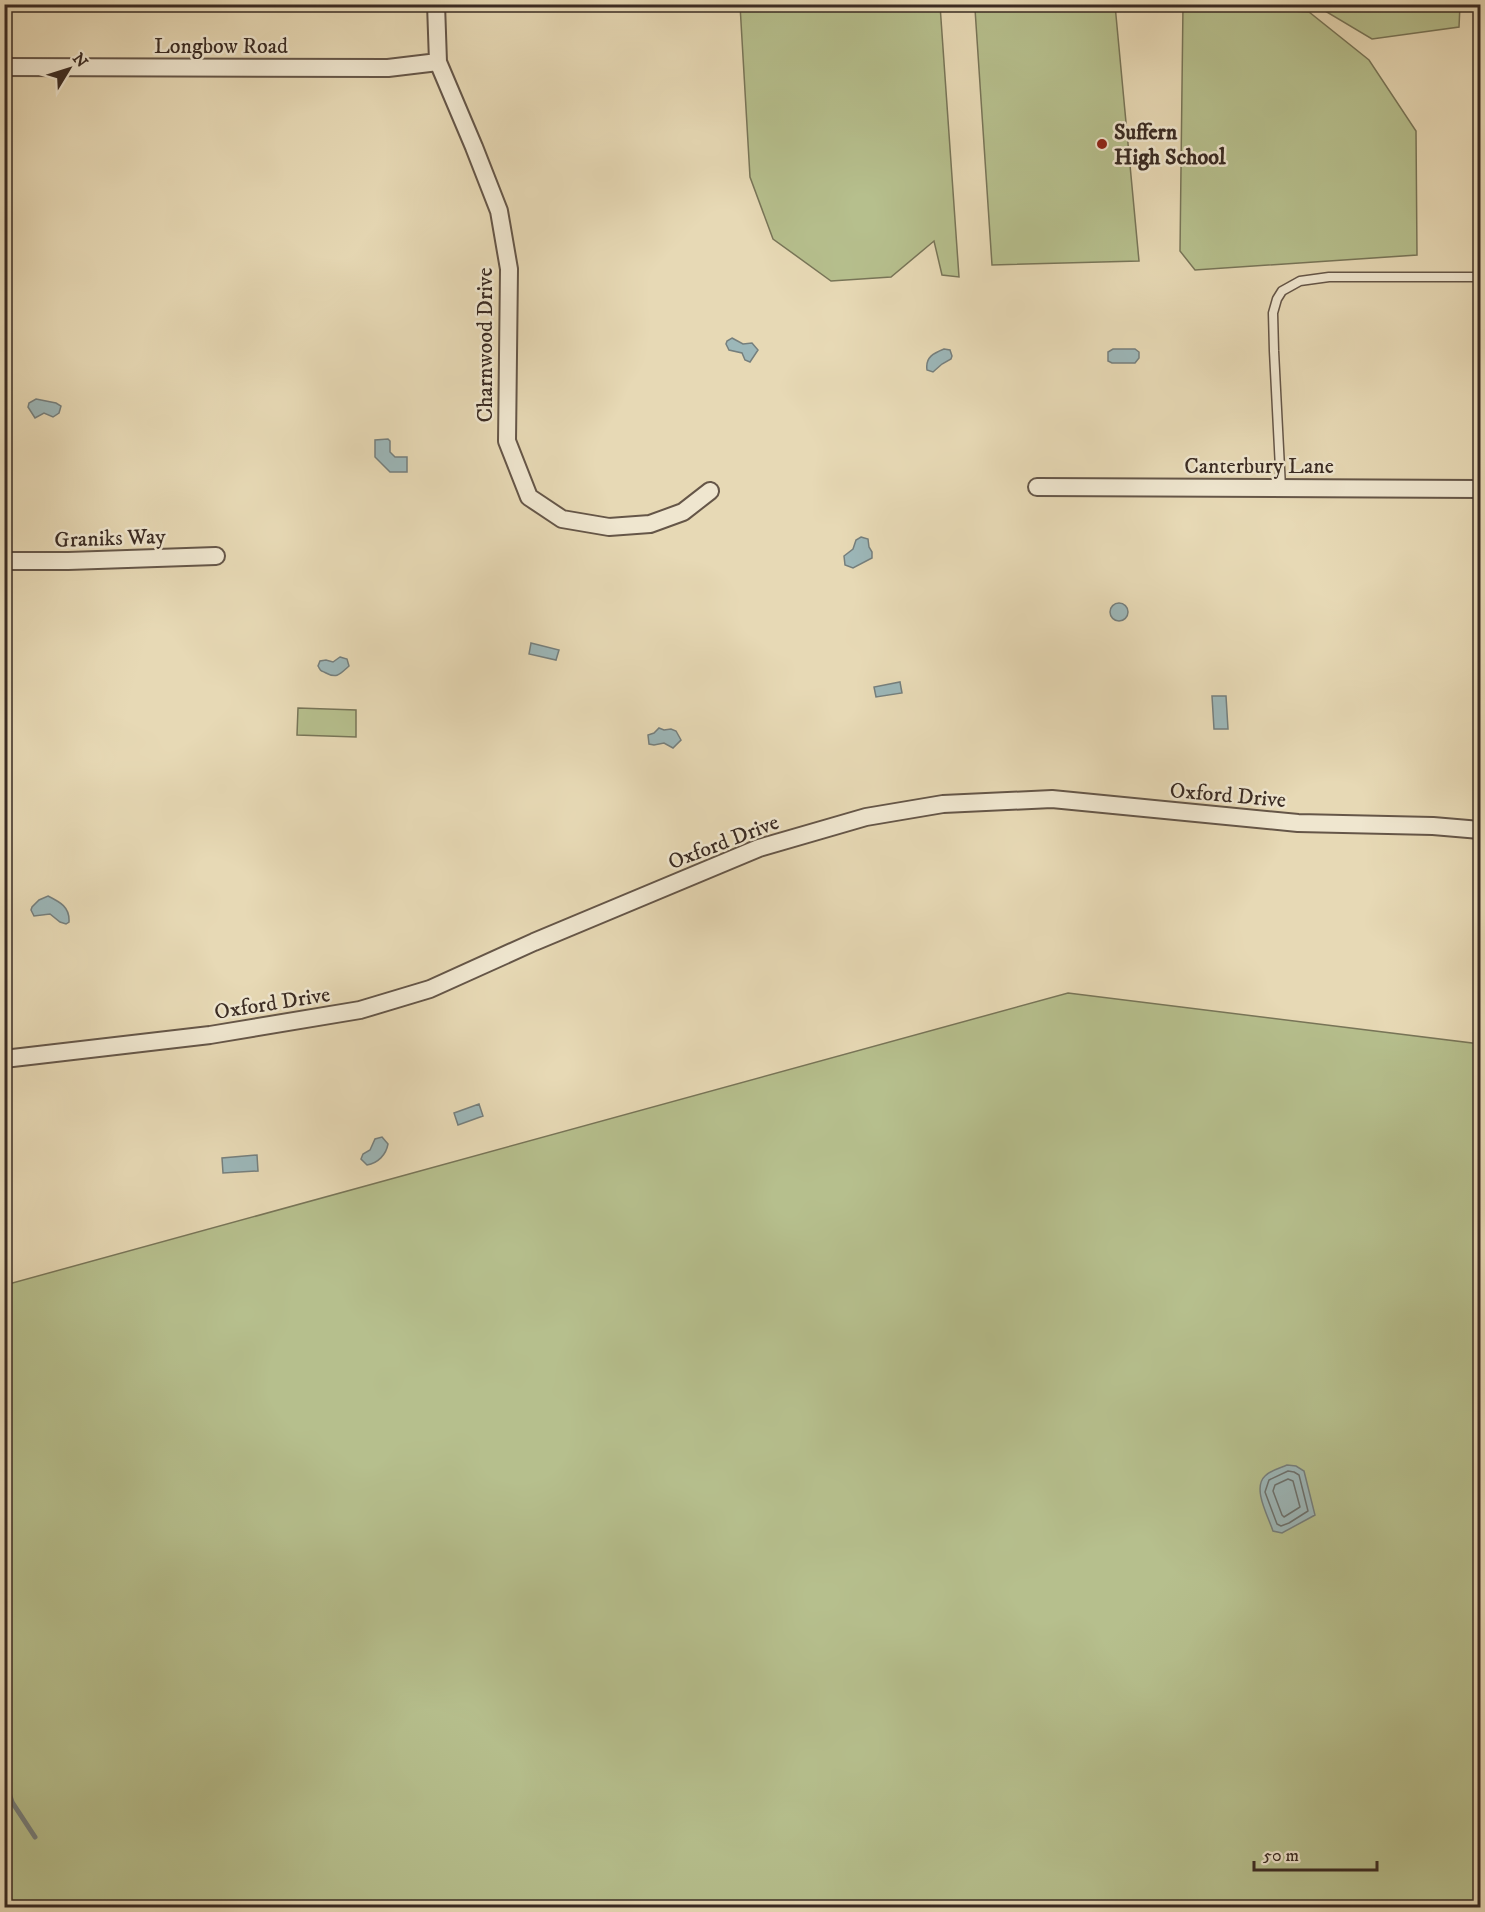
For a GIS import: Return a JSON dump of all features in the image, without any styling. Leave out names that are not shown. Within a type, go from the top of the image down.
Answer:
[{"type":"street","name":"Charnwood Drive","points":[[436,4],[438,62],[499,211],[509,269],[507,441],[529,496],[562,519],[609,527],[650,524],[683,512],[710,490]]},
{"type":"street","name":"Longbow Road","points":[[4,67],[388,68],[438,62]]},
{"type":"street","name":"Canterbury Lane","points":[[1038,486],[1480,489]]},
{"type":"street","name":"Graniks Way","points":[[4,561],[216,556]]},
{"type":"street","name":"Oxford Drive","points":[[4,1059],[210,1035],[360,1010],[430,989],[534,942],[759,848],[866,817],[943,804],[1052,799],[1298,824],[1433,826],[1480,830]]},
{"type":"lane","points":[[1281,488],[1274,362],[1274,314],[1277,299],[1282,291],[1300,281],[1329,277],[1480,277]]},
{"type":"green space","points":[[1034,4],[1115,5],[1139,261],[992,265],[975,9]]},
{"type":"green space","points":[[740,5],[940,5],[959,277],[942,275],[934,241],[891,277],[831,281],[773,239],[750,177]]},
{"type":"green space","points":[[1183,5],[1309,12],[1369,60],[1416,131],[1417,255],[1195,270],[1180,251]]},
{"type":"green space","points":[[1315,5],[1460,5],[1459,27],[1372,39]]},
{"type":"green space","points":[[298,708],[356,710],[356,737],[297,735]]},
{"type":"green space","points":[[1068,993],[1480,1044],[1480,1907],[16,1908],[5,1885],[5,1285]]},
{"type":"water","points":[[732,338],[743,344],[752,343],[758,350],[750,362],[745,360],[742,353],[729,350],[726,344]]},
{"type":"water","points":[[944,349],[950,350],[951,359],[933,372],[927,370],[929,359]]},
{"type":"water","points":[[1113,349],[1135,349],[1139,352],[1139,358],[1135,363],[1112,363],[1108,361],[1108,352]]},
{"type":"water","points":[[36,399],[61,406],[59,413],[53,417],[44,413],[35,418],[28,407],[29,403]]},
{"type":"water","points":[[388,439],[390,452],[395,457],[407,457],[407,472],[390,472],[375,457],[375,440]]},
{"type":"water","points":[[861,537],[868,539],[872,558],[853,568],[845,565],[844,556],[853,549],[856,540]]},
{"type":"water","points":[[1119,603],[1125,606],[1128,612],[1125,618],[1119,621],[1113,618],[1110,612],[1113,606]]},
{"type":"water","points":[[531,643],[559,650],[556,660],[529,654]]},
{"type":"water","points":[[340,657],[347,659],[349,666],[338,675],[333,676],[321,671],[318,666],[320,661],[333,662]]},
{"type":"water","points":[[900,682],[902,693],[876,697],[874,687]]},
{"type":"water","points":[[1212,696],[1226,696],[1228,729],[1214,729]]},
{"type":"water","points":[[659,728],[676,731],[681,740],[673,748],[664,743],[649,744],[648,735]]},
{"type":"water","points":[[48,896],[66,909],[69,922],[66,924],[60,922],[50,914],[34,916],[32,907],[39,900]]},
{"type":"water","points":[[479,1104],[483,1116],[458,1125],[454,1113]]},
{"type":"water","points":[[382,1137],[388,1144],[385,1152],[378,1160],[367,1165],[361,1159],[363,1154],[370,1150],[375,1139]]},
{"type":"water","points":[[257,1155],[258,1171],[223,1173],[222,1158]]},
{"type":"water","points":[[1287,1465],[1296,1466],[1304,1471],[1315,1515],[1282,1533],[1273,1531],[1262,1502],[1260,1488],[1261,1481],[1267,1474]]},
{"type":"waterway","points":[[4,1778],[12,1802],[35,1837]]},
{"type":"place","name":"Suffern High School","points":[[1102,144]]}]
